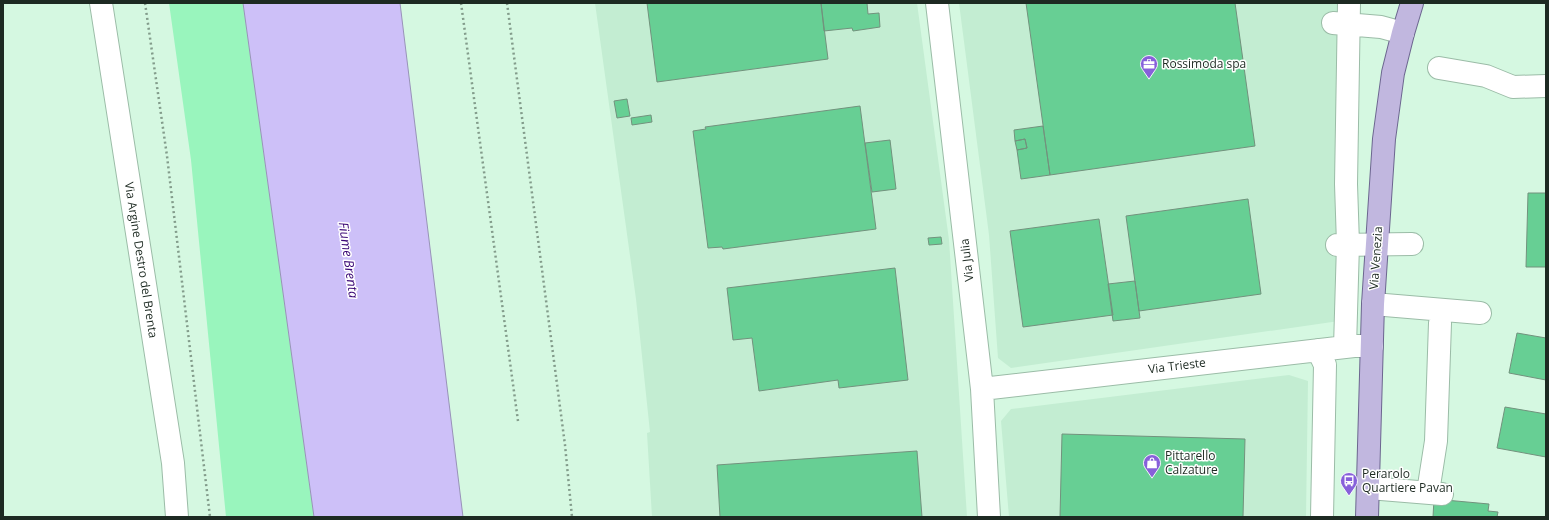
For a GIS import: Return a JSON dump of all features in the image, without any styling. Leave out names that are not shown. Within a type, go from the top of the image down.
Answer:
[{"type":"main road","name":"Via Venezia","points":[[1367,517],[1373,304],[1384,139],[1393,73],[1412,3]]},
{"type":"street","name":"Via Argine Destro del Brenta","points":[[101,3],[173,463],[177,517]]},
{"type":"street","name":"Via Julia","points":[[936,3],[982,389],[989,517]]},
{"type":"street","points":[[1346,347],[1342,245],[1346,184],[1344,17],[1403,33]]},
{"type":"street","points":[[1439,68],[1486,76],[1513,87],[1546,86]]},
{"type":"street","points":[[1342,245],[1412,244]]},
{"type":"street","points":[[1373,304],[1480,313]]},
{"type":"street","points":[[1369,488],[1435,493],[1440,323]]},
{"type":"street","name":"Via Trieste","points":[[982,389],[1318,350],[1372,346]]},
{"type":"street","points":[[1318,350],[1325,365],[1322,517]]},
{"type":"path","points":[[146,3],[167,156],[210,517]]},
{"type":"path","points":[[461,3],[518,421]]},
{"type":"path","points":[[507,3],[565,446],[572,517]]},
{"type":"shaded area","points":[[595,3],[917,3],[949,240],[967,517],[652,517],[647,433],[650,432],[636,299]]},
{"type":"shaded area","points":[[959,3],[1340,3],[1339,321],[1011,368],[998,358],[989,235]]},
{"type":"shaded area","points":[[1289,375],[1308,381],[1306,517],[1009,517],[1001,421],[1011,409]]},
{"type":"green space","points":[[169,3],[243,3],[314,517],[226,517],[191,160]]},
{"type":"water","name":"Fiume Brenta","points":[[243,3],[400,3],[463,517],[314,517]]},
{"type":"building","points":[[647,3],[821,3],[828,59],[657,82]]},
{"type":"building","points":[[821,3],[867,3],[868,14],[879,13],[880,27],[853,31],[852,28],[824,31]]},
{"type":"building","points":[[1026,3],[1235,3],[1255,146],[1050,175]]},
{"type":"building","points":[[627,99],[630,116],[617,118],[614,101]]},
{"type":"building","points":[[860,106],[876,229],[723,249],[722,247],[708,248],[693,131],[706,129],[705,127]]},
{"type":"building","points":[[651,115],[652,122],[632,125],[631,118]]},
{"type":"building","points":[[1043,126],[1050,175],[1021,179],[1017,150],[1027,148],[1025,139],[1015,141],[1014,130]]},
{"type":"building","points":[[1025,139],[1027,148],[1017,150],[1015,141]]},
{"type":"building","points":[[890,140],[896,189],[872,192],[865,143]]},
{"type":"building","points":[[1528,193],[1546,193],[1546,267],[1526,267]]},
{"type":"building","points":[[1248,199],[1261,294],[1139,311],[1126,216]]},
{"type":"building","points":[[1099,219],[1113,315],[1023,327],[1010,231]]},
{"type":"building","points":[[941,237],[942,244],[929,245],[928,238]]},
{"type":"building","points":[[895,268],[908,380],[839,388],[838,380],[759,391],[752,338],[733,340],[727,288]]},
{"type":"building","points":[[1135,281],[1140,318],[1113,321],[1108,284]]},
{"type":"building","points":[[1517,333],[1546,338],[1546,380],[1509,373]]},
{"type":"building","points":[[1505,407],[1546,414],[1546,457],[1497,448]]},
{"type":"building","name":"Pittarello Calzature","points":[[1062,434],[1245,439],[1243,517],[1060,517]]},
{"type":"building","points":[[917,451],[922,517],[720,517],[717,465]]},
{"type":"building","points":[[1434,499],[1489,504],[1488,511],[1498,512],[1497,517],[1433,517]]},
{"type":"place","name":"Rossimoda spa","points":[[1149,79]]},
{"type":"place","name":"Pittarello Calzature","points":[[1152,478]]},
{"type":"place","name":"Perarolo Quartiere Pavan","points":[[1349,496]]}]
